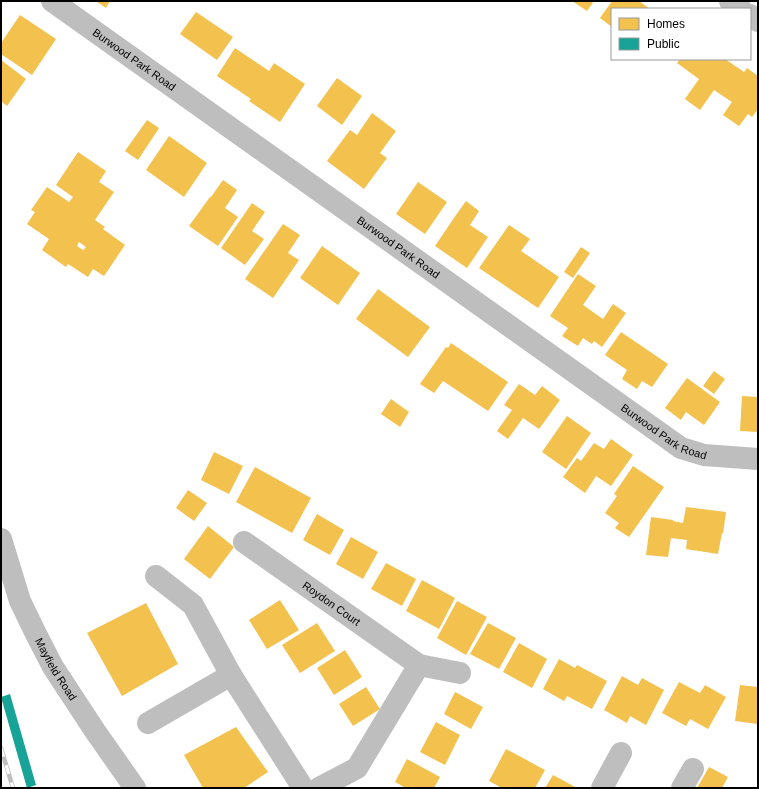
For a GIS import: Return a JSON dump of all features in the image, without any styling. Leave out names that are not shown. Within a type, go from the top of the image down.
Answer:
[{"type":"street","name":"Burwood Park Road","points":[[52,1],[681,448],[704,456],[758,459]]},
{"type":"street","points":[[730,1],[740,8]]},
{"type":"street","name":"Mayfield Road","points":[[1,539],[20,601],[39,641],[95,732],[134,788]]},
{"type":"street","name":"Roydon Court","points":[[244,542],[419,666],[460,673]]},
{"type":"street","points":[[156,576],[193,605],[231,675],[303,788]]},
{"type":"street","points":[[319,788],[357,768],[419,666]]},
{"type":"street","points":[[148,723],[231,675]]},
{"type":"street","points":[[602,788],[621,753]]},
{"type":"street","points":[[682,788],[692,769]]},
{"type":"building: Homes","points":[[96,1],[110,1],[106,8]]},
{"type":"building: Homes","points":[[572,1],[594,1],[587,11]]},
{"type":"building: Homes","points":[[612,1],[639,1],[649,8],[611,8],[611,26],[600,18]]},
{"type":"building: Homes","points":[[196,12],[233,37],[217,60],[180,34]]},
{"type":"building: Homes","points":[[20,15],[56,39],[32,75],[1,54],[1,43]]},
{"type":"building: Homes","points":[[235,48],[269,71],[274,63],[305,84],[280,122],[249,101],[251,99],[217,76]]},
{"type":"building: Homes","points":[[1,60],[26,79],[7,106],[1,101]]},
{"type":"building: Homes","points":[[679,60],[726,60],[744,72],[747,68],[758,76],[758,109],[752,117],[748,114],[739,126],[723,115],[732,102],[714,90],[700,110],[685,99],[699,79],[677,63]]},
{"type":"building: Homes","points":[[337,78],[362,96],[342,125],[317,106]]},
{"type":"building: Homes","points":[[372,113],[396,131],[380,153],[387,158],[364,189],[327,161],[350,130],[357,135]]},
{"type":"building: Homes","points":[[147,120],[159,128],[138,160],[125,151]]},
{"type":"building: Homes","points":[[169,136],[207,163],[184,197],[146,170]]},
{"type":"building: Homes","points":[[78,152],[106,171],[99,182],[114,192],[95,220],[105,227],[103,229],[125,245],[104,276],[93,269],[88,277],[68,264],[66,267],[42,250],[49,239],[27,224],[35,212],[31,210],[47,187],[69,202],[73,197],[56,185]],"holes":[[[79,242],[86,247],[83,250],[77,246]]]},
{"type":"building: Homes","points":[[223,180],[237,190],[225,208],[238,217],[218,246],[189,226]]},
{"type":"building: Homes","points":[[418,182],[447,202],[425,234],[396,214]]},
{"type":"building: Homes","points":[[466,201],[479,211],[470,225],[488,237],[467,268],[435,246]]},
{"type":"building: Homes","points":[[252,203],[265,212],[252,231],[264,239],[245,265],[221,248]]},
{"type":"building: Homes","points":[[283,224],[300,235],[288,253],[299,260],[273,298],[245,279]]},
{"type":"building: Homes","points":[[509,225],[530,239],[521,251],[559,277],[538,308],[479,268]]},
{"type":"building: Homes","points":[[322,246],[360,273],[338,305],[300,278]]},
{"type":"building: Homes","points":[[581,247],[590,253],[573,278],[564,272]]},
{"type":"building: Homes","points":[[578,274],[596,286],[583,305],[603,319],[613,304],[626,313],[602,347],[594,341],[592,344],[583,338],[578,346],[562,336],[568,328],[550,316]]},
{"type":"building: Homes","points":[[378,289],[430,327],[408,357],[356,319]]},
{"type":"building: Homes","points":[[621,332],[668,364],[652,387],[642,381],[637,389],[622,379],[627,370],[605,355]]},
{"type":"building: Homes","points":[[451,343],[508,382],[488,411],[443,381],[434,393],[420,384],[446,347],[448,348]]},
{"type":"building: Homes","points":[[714,371],[725,379],[714,394],[703,386]]},
{"type":"building: Homes","points":[[687,378],[720,402],[704,425],[686,412],[681,420],[665,408]]},
{"type":"building: Homes","points":[[519,384],[535,395],[542,386],[560,400],[539,429],[523,418],[508,439],[497,431],[512,410],[504,405]]},
{"type":"building: Homes","points":[[742,396],[758,397],[758,432],[740,431]]},
{"type":"building: Homes","points":[[391,399],[409,412],[400,427],[381,414]]},
{"type":"building: Homes","points":[[567,416],[591,433],[566,469],[542,452]]},
{"type":"building: Homes","points":[[611,439],[633,455],[611,486],[596,476],[585,493],[563,477],[577,458],[581,461],[594,443],[604,449]]},
{"type":"building: Homes","points":[[214,452],[243,466],[229,494],[201,480]]},
{"type":"building: Homes","points":[[633,466],[664,487],[629,537],[615,528],[619,523],[605,513],[617,496],[614,494]]},
{"type":"building: Homes","points":[[255,467],[311,498],[292,533],[236,502]]},
{"type":"building: Homes","points":[[188,490],[207,503],[194,521],[176,508]]},
{"type":"building: Homes","points":[[686,507],[726,512],[718,554],[686,549],[687,540],[671,538],[668,557],[646,555],[651,517],[683,523]]},
{"type":"building: Homes","points":[[317,514],[344,530],[330,555],[303,540]]},
{"type":"building: Homes","points":[[208,526],[234,547],[210,579],[184,559]]},
{"type":"building: Homes","points":[[351,537],[378,552],[363,579],[336,564]]},
{"type":"building: Homes","points":[[386,563],[416,579],[402,606],[371,589]]},
{"type":"building: Homes","points":[[422,580],[455,598],[439,629],[406,611]]},
{"type":"building: Homes","points":[[280,600],[299,630],[267,649],[249,620]]},
{"type":"building: Homes","points":[[457,601],[487,617],[466,655],[437,638]]},
{"type":"building: Homes","points":[[146,603],[178,664],[122,696],[87,633]]},
{"type":"building: Homes","points":[[317,623],[335,651],[300,673],[282,645]]},
{"type":"building: Homes","points":[[488,623],[516,638],[499,669],[470,654]]},
{"type":"building: Homes","points":[[519,643],[547,659],[532,688],[503,672]]},
{"type":"building: Homes","points":[[345,650],[362,677],[334,695],[317,668]]},
{"type":"building: Homes","points":[[559,659],[575,668],[577,665],[607,681],[592,709],[567,696],[564,701],[543,689]]},
{"type":"building: Homes","points":[[622,676],[638,685],[642,678],[664,690],[646,725],[630,716],[627,723],[604,710]]},
{"type":"building: Homes","points":[[679,682],[700,693],[705,685],[726,697],[708,729],[690,719],[686,726],[662,713]]},
{"type":"building: Homes","points":[[740,685],[758,687],[757,724],[735,721]]},
{"type":"building: Homes","points":[[366,687],[380,709],[353,726],[339,704]]},
{"type":"building: Homes","points":[[455,692],[483,707],[471,729],[444,714]]},
{"type":"building: Homes","points":[[436,722],[460,735],[445,765],[420,752]]},
{"type":"building: Homes","points":[[236,727],[268,772],[244,788],[203,788],[184,755]]},
{"type":"building: Homes","points":[[506,749],[545,770],[535,788],[502,788],[489,781]]},
{"type":"building: Homes","points":[[407,759],[440,777],[434,788],[406,788],[395,782]]},
{"type":"building: Homes","points":[[709,767],[728,777],[722,788],[697,788]]},
{"type":"building: Homes","points":[[553,775],[577,788],[545,788]]},
{"type":"building: Public","points":[[10,694],[36,785],[27,788],[1,697]]},
{"type":"railway","points":[[1,748],[13,788]]}]
